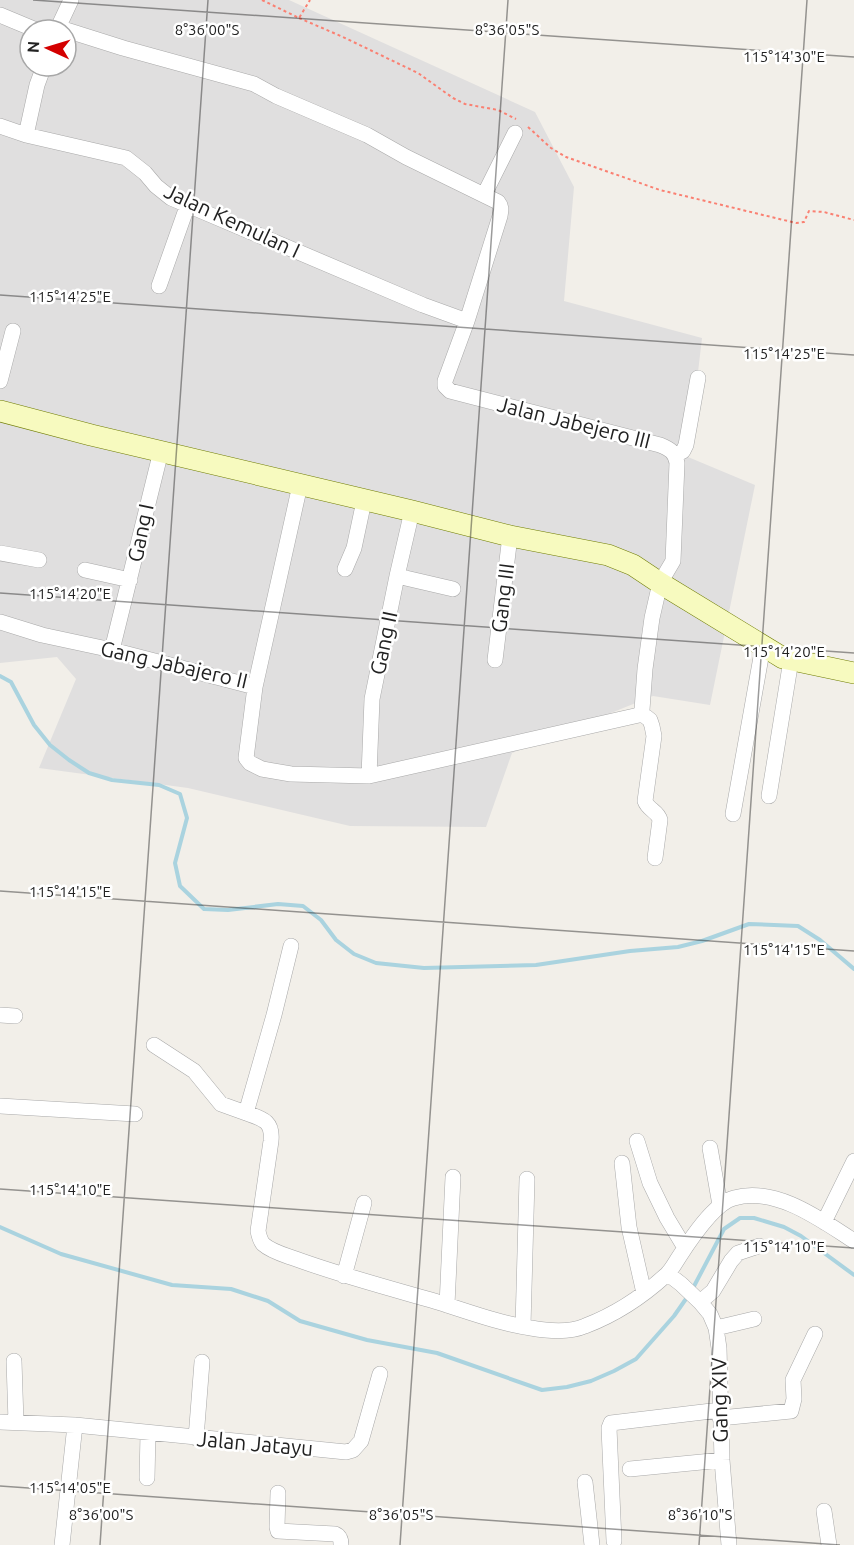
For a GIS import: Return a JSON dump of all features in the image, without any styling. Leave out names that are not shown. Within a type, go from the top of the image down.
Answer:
[{"type":"street","points":[[65,18],[72,0]]},
{"type":"street","points":[[0,15],[18,22]]},
{"type":"street","points":[[78,35],[254,84],[276,96],[367,135],[406,157],[498,202],[502,210],[467,321]]},
{"type":"street","points":[[26,135],[40,78]]},
{"type":"street","name":"Jalan Kemulan I","points":[[0,126],[26,135],[126,158],[165,193],[188,204],[412,300],[467,321]]},
{"type":"street","points":[[484,195],[521,127]]},
{"type":"street","points":[[159,286],[188,204]]},
{"type":"street","name":"Jalan Jabejero III","points":[[467,321],[446,381],[445,386],[450,391],[660,445],[671,450],[675,455],[677,463],[673,561],[660,583],[650,628],[641,713]]},
{"type":"street","points":[[0,381],[13,331]]},
{"type":"street","points":[[675,455],[683,451],[686,445],[698,378]]},
{"type":"street","points":[[0,411],[510,536],[608,555],[633,565],[783,658],[854,673]]},
{"type":"street","name":"Gang I","points":[[112,650],[161,451]]},
{"type":"street","name":"Gang Jabajero II","points":[[0,622],[42,635],[112,650],[255,687],[300,485]]},
{"type":"street","points":[[345,569],[354,548],[364,501]]},
{"type":"street","name":"Gang II","points":[[369,776],[372,699],[412,511]]},
{"type":"street","name":"Gang III","points":[[495,660],[510,536]]},
{"type":"street","points":[[0,554],[39,561]]},
{"type":"street","points":[[85,570],[130,580]]},
{"type":"street","points":[[397,576],[453,589]]},
{"type":"street","points":[[734,814],[764,646]]},
{"type":"street","points":[[769,796],[791,660]]},
{"type":"street","points":[[255,687],[246,755],[250,763],[262,769],[291,774],[369,776],[641,713],[650,720],[654,736],[645,801],[647,806],[659,815],[660,820],[655,858]]},
{"type":"street","points":[[246,1113],[291,946]]},
{"type":"street","points":[[154,1045],[194,1071],[221,1104],[260,1118],[271,1128],[258,1231],[260,1240],[273,1250],[344,1276],[447,1305],[523,1326],[548,1330],[570,1330],[584,1327],[644,1293],[668,1274],[696,1233],[720,1205],[732,1198],[770,1197],[824,1222],[854,1241]]},
{"type":"street","points":[[0,1106],[135,1114]]},
{"type":"street","points":[[637,1141],[650,1183],[685,1248]]},
{"type":"street","points":[[710,1148],[720,1205]]},
{"type":"street","points":[[824,1222],[854,1161]]},
{"type":"street","points":[[622,1163],[629,1227],[644,1293]]},
{"type":"street","points":[[447,1305],[453,1177]]},
{"type":"street","points":[[523,1326],[527,1179]]},
{"type":"street","points":[[344,1276],[364,1203]]},
{"type":"street","points":[[698,1299],[713,1291],[738,1253],[759,1246]]},
{"type":"street","name":"Gang XIV","points":[[668,1274],[698,1299],[710,1314],[717,1328],[722,1460],[729,1545]]},
{"type":"street","points":[[717,1328],[754,1319]]},
{"type":"street","points":[[614,1541],[609,1428],[611,1423],[791,1411],[794,1400],[793,1380],[815,1335]]},
{"type":"street","points":[[14,1361],[16,1422]]},
{"type":"street","points":[[196,1438],[202,1362]]},
{"type":"street","name":"Jalan Jatayu","points":[[0,1422],[75,1425],[336,1452],[351,1451],[361,1441],[380,1374]]},
{"type":"street","points":[[62,1545],[75,1425]]},
{"type":"street","points":[[147,1478],[148,1434]]},
{"type":"street","points":[[630,1469],[722,1460]]},
{"type":"street","points":[[585,1482],[591,1545]]},
{"type":"street","points":[[278,1494],[278,1532],[335,1534],[339,1536],[341,1545]]},
{"type":"street","points":[[824,1511],[829,1545]]},
{"type":"path","points":[[262,0],[418,73],[465,104],[498,110],[566,157],[660,190],[796,223],[804,222],[809,211],[817,210],[854,220]]},
{"type":"path","points":[[298,18],[310,0]]},
{"type":"shaded area","points":[[0,0],[289,0],[535,112],[574,187],[564,301],[702,338],[688,457],[755,485],[710,705],[653,696],[512,753],[486,827],[350,826],[188,788],[39,768],[76,679],[57,657],[0,663]]},
{"type":"waterway","points":[[0,676],[11,682],[34,725],[50,745],[69,760],[89,773],[112,780],[159,785],[180,794],[187,818],[175,863],[180,886],[204,909],[228,910],[278,904],[303,906],[321,920],[336,940],[354,954],[376,963],[424,968],[536,965],[630,951],[678,947],[749,924],[798,926],[820,940],[854,969]]},
{"type":"waterway","points":[[692,1290],[724,1229],[740,1218],[754,1218],[784,1227],[801,1236],[854,1275]]},
{"type":"waterway","points":[[0,1227],[61,1254],[172,1285],[231,1289],[268,1301],[300,1321],[367,1340],[437,1353],[542,1390],[591,1381],[636,1359],[674,1316],[688,1296]]}]
